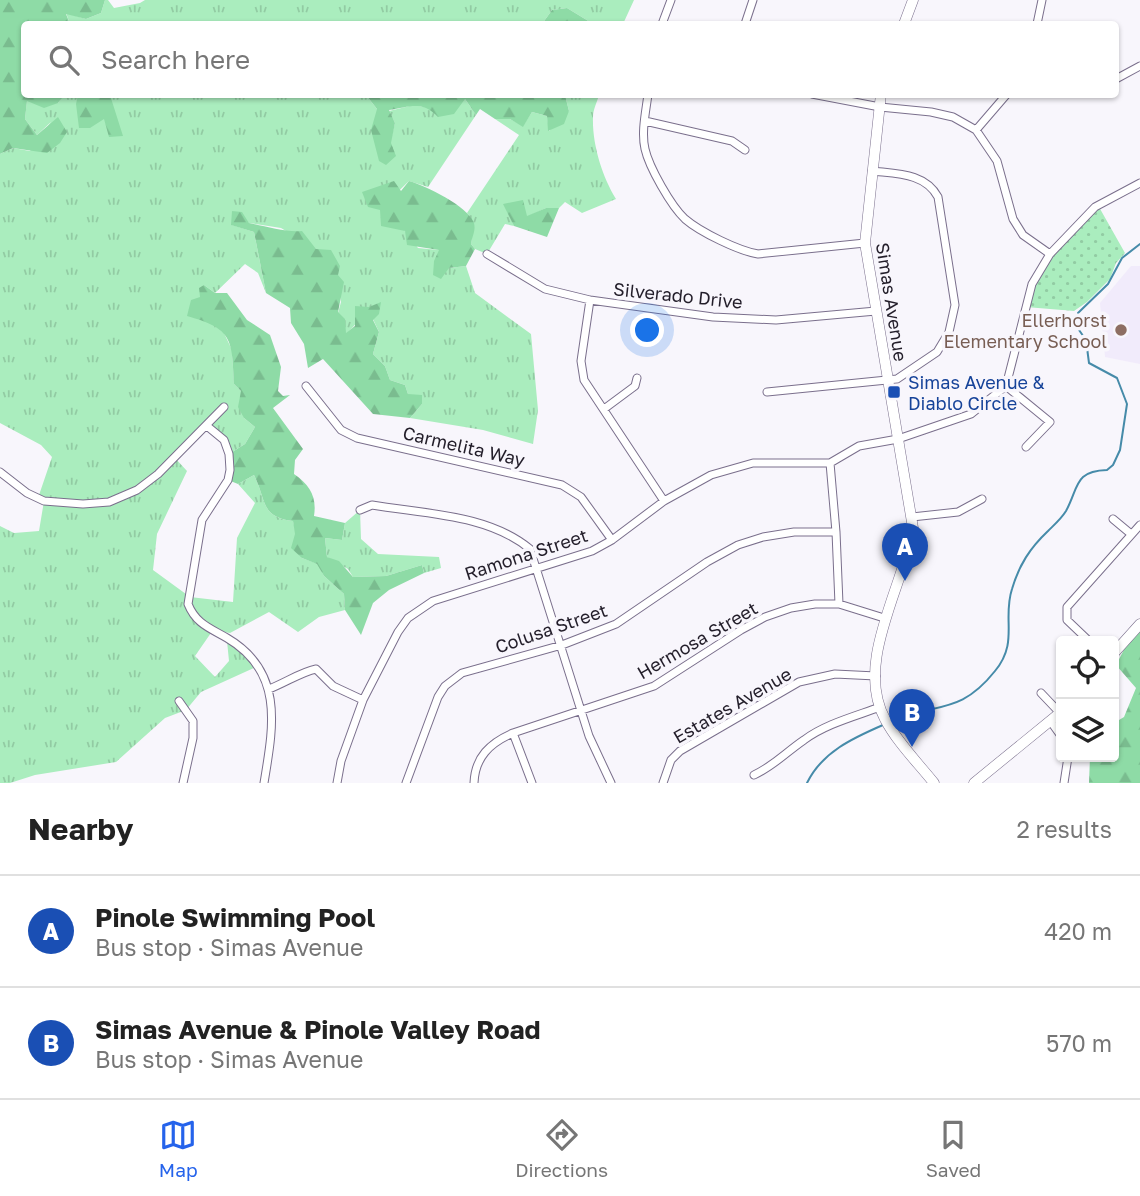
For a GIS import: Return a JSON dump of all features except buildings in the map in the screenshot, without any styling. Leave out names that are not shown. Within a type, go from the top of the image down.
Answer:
[{"type":"street","points":[[663,21],[671,0]]},
{"type":"street","points":[[746,21],[753,0]]},
{"type":"street","points":[[905,21],[913,0]]},
{"type":"street","points":[[1038,21],[1042,0]]},
{"type":"street","points":[[1119,77],[1140,66]]},
{"type":"street","points":[[648,98],[644,146],[649,161],[677,211],[687,221],[742,251],[758,254],[864,243]]},
{"type":"street","points":[[833,98],[954,117],[976,130],[997,160],[1013,219],[1023,235],[1050,254]]},
{"type":"street","name":"Simas Avenue","points":[[881,98],[864,243],[912,517],[908,555],[884,618],[878,644],[876,676],[881,708],[894,733],[934,783]]},
{"type":"street","points":[[976,130],[1004,98]]},
{"type":"street","points":[[645,121],[732,141],[745,150]]},
{"type":"street","points":[[767,392],[897,379],[937,352],[949,332],[955,305],[938,197],[933,187],[921,179],[872,171]]},
{"type":"street","points":[[1026,447],[1050,422],[1006,386],[1032,284],[1050,254],[1095,207],[1140,183]]},
{"type":"street","name":"Silverado Drive","points":[[487,254],[545,289],[590,300],[713,317],[776,320],[876,311]]},
{"type":"street","points":[[590,300],[581,361],[584,380],[664,501]]},
{"type":"street","points":[[604,409],[635,386],[637,379]]},
{"type":"street","name":"Carmelita Way","points":[[306,386],[341,430],[358,438],[542,480],[573,491],[612,540]]},
{"type":"street","name":"Ramona Street","points":[[337,783],[341,761],[363,700],[398,632],[408,618],[433,601],[592,551],[612,540],[664,501],[711,475],[753,463],[830,463],[859,446],[898,439],[971,414],[1006,386]]},
{"type":"street","points":[[0,472],[27,493],[44,501],[83,504],[108,502],[136,490],[158,474],[224,407]]},
{"type":"street","points":[[207,426],[224,440],[229,454],[230,470],[228,480],[202,520],[188,604],[193,617],[206,628],[247,651],[269,689],[272,736],[264,783]]},
{"type":"street","points":[[830,463],[839,604]]},
{"type":"street","points":[[912,517],[958,512],[982,499]]},
{"type":"street","points":[[360,510],[372,505],[477,522],[519,540],[530,549],[589,736],[611,783]]},
{"type":"street","points":[[1113,519],[1131,534]]},
{"type":"street","points":[[1084,636],[1068,620],[1067,607],[1140,524]]},
{"type":"street","name":"Colusa Street","points":[[406,783],[438,697],[445,686],[461,673],[562,645],[616,624],[707,562],[738,545],[763,537],[794,532],[836,532]]},
{"type":"street","name":"Hermosa Street","points":[[474,783],[478,763],[496,740],[654,686],[765,617],[803,605],[839,604],[884,618]]},
{"type":"street","points":[[1119,647],[1140,624]]},
{"type":"street","points":[[269,689],[316,669],[333,686],[363,700]]},
{"type":"street","name":"Estates Avenue","points":[[663,783],[671,760],[680,751],[790,687],[819,676],[876,676]]},
{"type":"street","points":[[1041,693],[1056,708]]},
{"type":"street","points":[[179,701],[193,721],[193,738],[183,783]]},
{"type":"street","points":[[754,775],[773,766],[803,740],[817,732],[881,708]]},
{"type":"street","points":[[974,783],[1056,718]]},
{"type":"street","points":[[1051,722],[1056,729]]},
{"type":"street","points":[[513,733],[532,783]]},
{"type":"street","points":[[1064,783],[1067,762]]},
{"type":"shaded area","name":"Ellerhorst Elementary School","points":[[1131,266],[1140,266],[1140,364],[1105,357],[1100,303]]},
{"type":"green space","points":[[0,0],[105,0],[101,13],[86,19],[66,14],[69,21],[21,21],[21,98],[62,98],[58,103],[44,108],[27,101],[25,119],[37,135],[58,117],[67,132],[60,143],[47,153],[13,148],[0,154]]},
{"type":"green space","points":[[105,0],[114,8],[145,0],[634,0],[624,21],[588,21],[567,8],[552,10],[544,21],[69,21],[66,13],[86,19],[101,13]]},
{"type":"green space","points":[[567,8],[588,21],[544,21],[552,10]]},
{"type":"green space","points":[[61,98],[368,98],[377,109],[390,143],[395,123],[389,111],[414,105],[429,108],[465,99],[476,115],[428,187],[409,181],[380,209],[405,231],[418,248],[439,250],[449,268],[466,266],[475,293],[531,334],[538,410],[533,444],[483,430],[410,418],[422,404],[408,394],[405,385],[390,380],[385,366],[373,354],[379,332],[373,319],[380,303],[365,312],[346,334],[338,313],[341,302],[338,275],[316,249],[281,228],[249,223],[232,211],[232,225],[254,232],[266,293],[258,273],[245,264],[215,293],[204,285],[213,323],[224,333],[232,350],[234,384],[241,391],[244,418],[255,427],[245,444],[229,454],[224,440],[207,426],[175,458],[187,471],[157,534],[153,570],[190,597],[233,602],[237,538],[255,503],[238,484],[254,475],[270,512],[282,519],[293,521],[302,558],[318,564],[324,576],[344,594],[345,610],[319,617],[298,632],[269,612],[230,633],[213,630],[195,656],[215,677],[229,661],[227,641],[258,666],[201,692],[186,710],[165,718],[116,762],[0,783],[0,526],[14,533],[39,531],[44,501],[38,498],[52,457],[41,445],[0,423],[0,154],[13,148],[30,151],[51,122],[37,135],[25,119],[27,100],[58,103]]},
{"type":"green space","points":[[77,98],[111,98],[123,136],[109,137],[104,119],[90,128],[79,128]]},
{"type":"green space","points":[[368,98],[566,98],[569,111],[564,124],[548,131],[547,116],[532,112],[523,127],[510,119],[495,119],[480,109],[476,115],[465,99],[454,114],[438,117],[427,108],[421,107],[389,110],[395,123],[391,143],[396,156],[386,165],[379,161],[371,130],[377,109]]},
{"type":"green space","points":[[566,98],[598,98],[593,114],[594,138],[602,170],[616,199],[582,213],[565,202],[559,208],[546,208],[527,217],[504,204],[514,226],[505,224],[487,254],[475,249],[471,244],[473,225],[467,213],[519,135],[495,119],[510,119],[523,126],[532,112],[547,116],[549,131],[569,111]]},
{"type":"green space","points":[[394,181],[401,191],[409,181],[425,187],[464,210],[470,217],[474,223],[471,244],[475,249],[466,266],[449,268],[441,279],[433,275],[434,261],[439,250],[407,245],[405,231],[381,226],[380,210],[368,207],[362,192]]},
{"type":"green space","points":[[523,200],[527,216],[546,208],[559,208],[547,237],[514,226],[503,204]]},
{"type":"green space","points":[[1099,207],[1125,253],[1116,263],[1110,279],[1074,311],[1026,307],[1033,287],[1050,256]]},
{"type":"green space","points":[[232,211],[242,212],[249,223],[302,231],[316,249],[331,250],[340,266],[338,275],[344,282],[338,312],[345,319],[346,333],[355,326],[355,306],[369,307],[381,302],[379,314],[373,320],[379,332],[373,354],[385,366],[390,380],[405,385],[408,394],[422,395],[422,404],[410,418],[373,414],[323,359],[308,368],[304,344],[291,323],[290,308],[266,293],[254,232],[231,225]]},
{"type":"green space","points":[[204,285],[215,293],[227,293],[247,320],[270,335],[281,367],[278,391],[283,396],[290,395],[273,408],[303,449],[295,460],[294,474],[311,492],[314,516],[345,523],[342,540],[325,538],[327,557],[339,561],[353,577],[386,576],[422,565],[424,573],[389,590],[373,603],[361,635],[345,610],[344,594],[324,576],[317,564],[302,558],[291,548],[295,534],[293,521],[282,519],[270,512],[254,475],[238,484],[228,480],[229,454],[245,444],[255,427],[244,418],[238,407],[241,391],[234,384],[232,356],[227,338],[213,326],[187,316],[191,300],[200,297],[199,288]]},
{"type":"green space","points":[[360,510],[361,539],[378,554],[439,557],[441,568],[424,573],[422,565],[386,576],[353,577],[348,569],[327,557],[325,538],[342,540],[345,523]]},
{"type":"green space","points":[[1140,629],[1140,783],[1089,783],[1090,762],[1119,762],[1119,720],[1124,717],[1136,688],[1119,668],[1119,659],[1128,642]]},
{"type":"waterway","points":[[892,721],[959,701],[970,695],[995,671],[1002,660],[1008,640],[1009,600],[1026,557],[1064,514],[1083,477],[1088,473],[1107,470],[1113,465],[1120,450],[1127,404],[1117,378],[1089,363],[1086,340],[1079,330],[1078,313],[1108,284],[1122,258],[1140,244]]},
{"type":"waterway","points":[[807,783],[813,772],[839,747],[883,725]]},
{"type":"place","name":"Ellerhorst Elementary School","points":[[1121,330]]},
{"type":"place","name":"Simas Avenue & Diablo Circle","points":[[894,392]]},
{"type":"place","name":"Pinole Swimming Pool","points":[[905,581]]},
{"type":"place","name":"Simas Avenue & Pinole Valley Road","points":[[912,747]]}]
